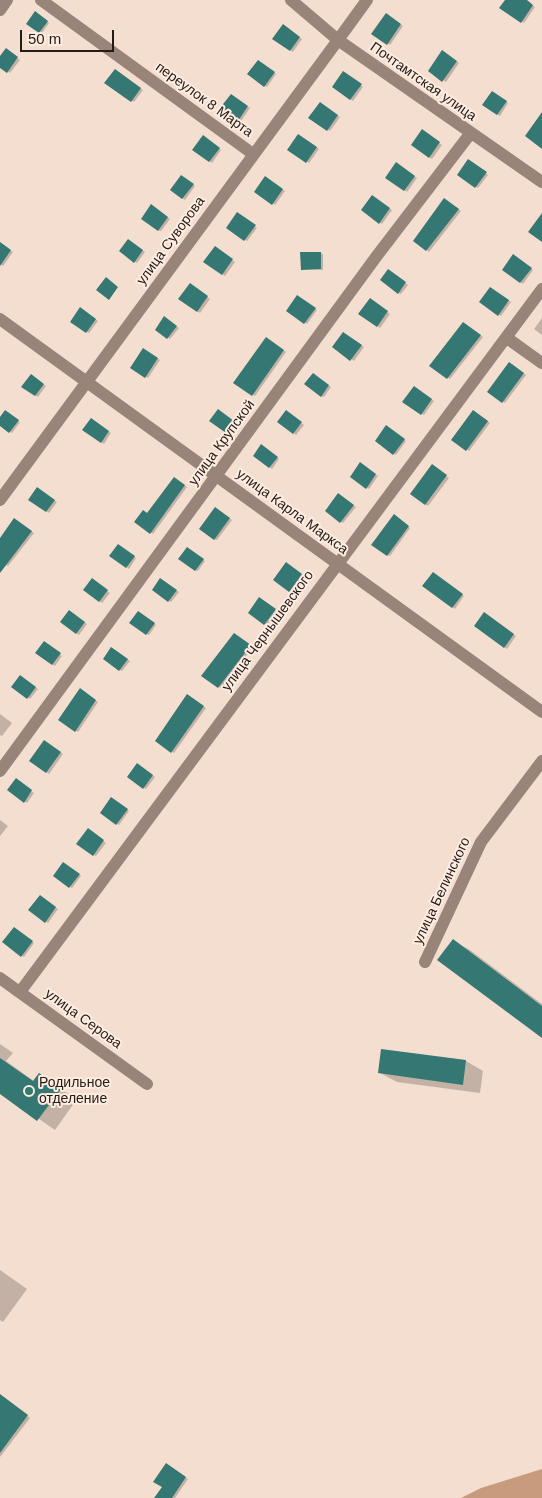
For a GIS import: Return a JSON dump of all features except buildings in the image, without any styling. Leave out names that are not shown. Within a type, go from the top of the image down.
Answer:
[{"type":"street","points":[[0,10],[7,0]]},
{"type":"street","name":"переулок 8 Марта","points":[[41,0],[253,154]]},
{"type":"street","name":"Почтамтская улица","points":[[291,0],[338,40],[470,134],[542,182]]},
{"type":"street","name":"улица Суворова","points":[[0,500],[367,0]]},
{"type":"street","name":"улица Крупской","points":[[0,771],[376,256],[470,134]]},
{"type":"street","name":"улица Чернышевского","points":[[20,992],[542,289]]},
{"type":"street","name":"улица Карла Маркса","points":[[0,319],[542,712]]},
{"type":"street","points":[[507,338],[542,363]]},
{"type":"street","name":"улица Белинского","points":[[425,962],[481,842],[542,762]]},
{"type":"street","name":"улица Серова","points":[[0,978],[147,1084]]},
{"type":"shaded area","points":[[542,1469],[542,1498],[461,1498],[481,1488]]},
{"type":"place","name":"Родильное отделение","points":[[29,1091]]}]
